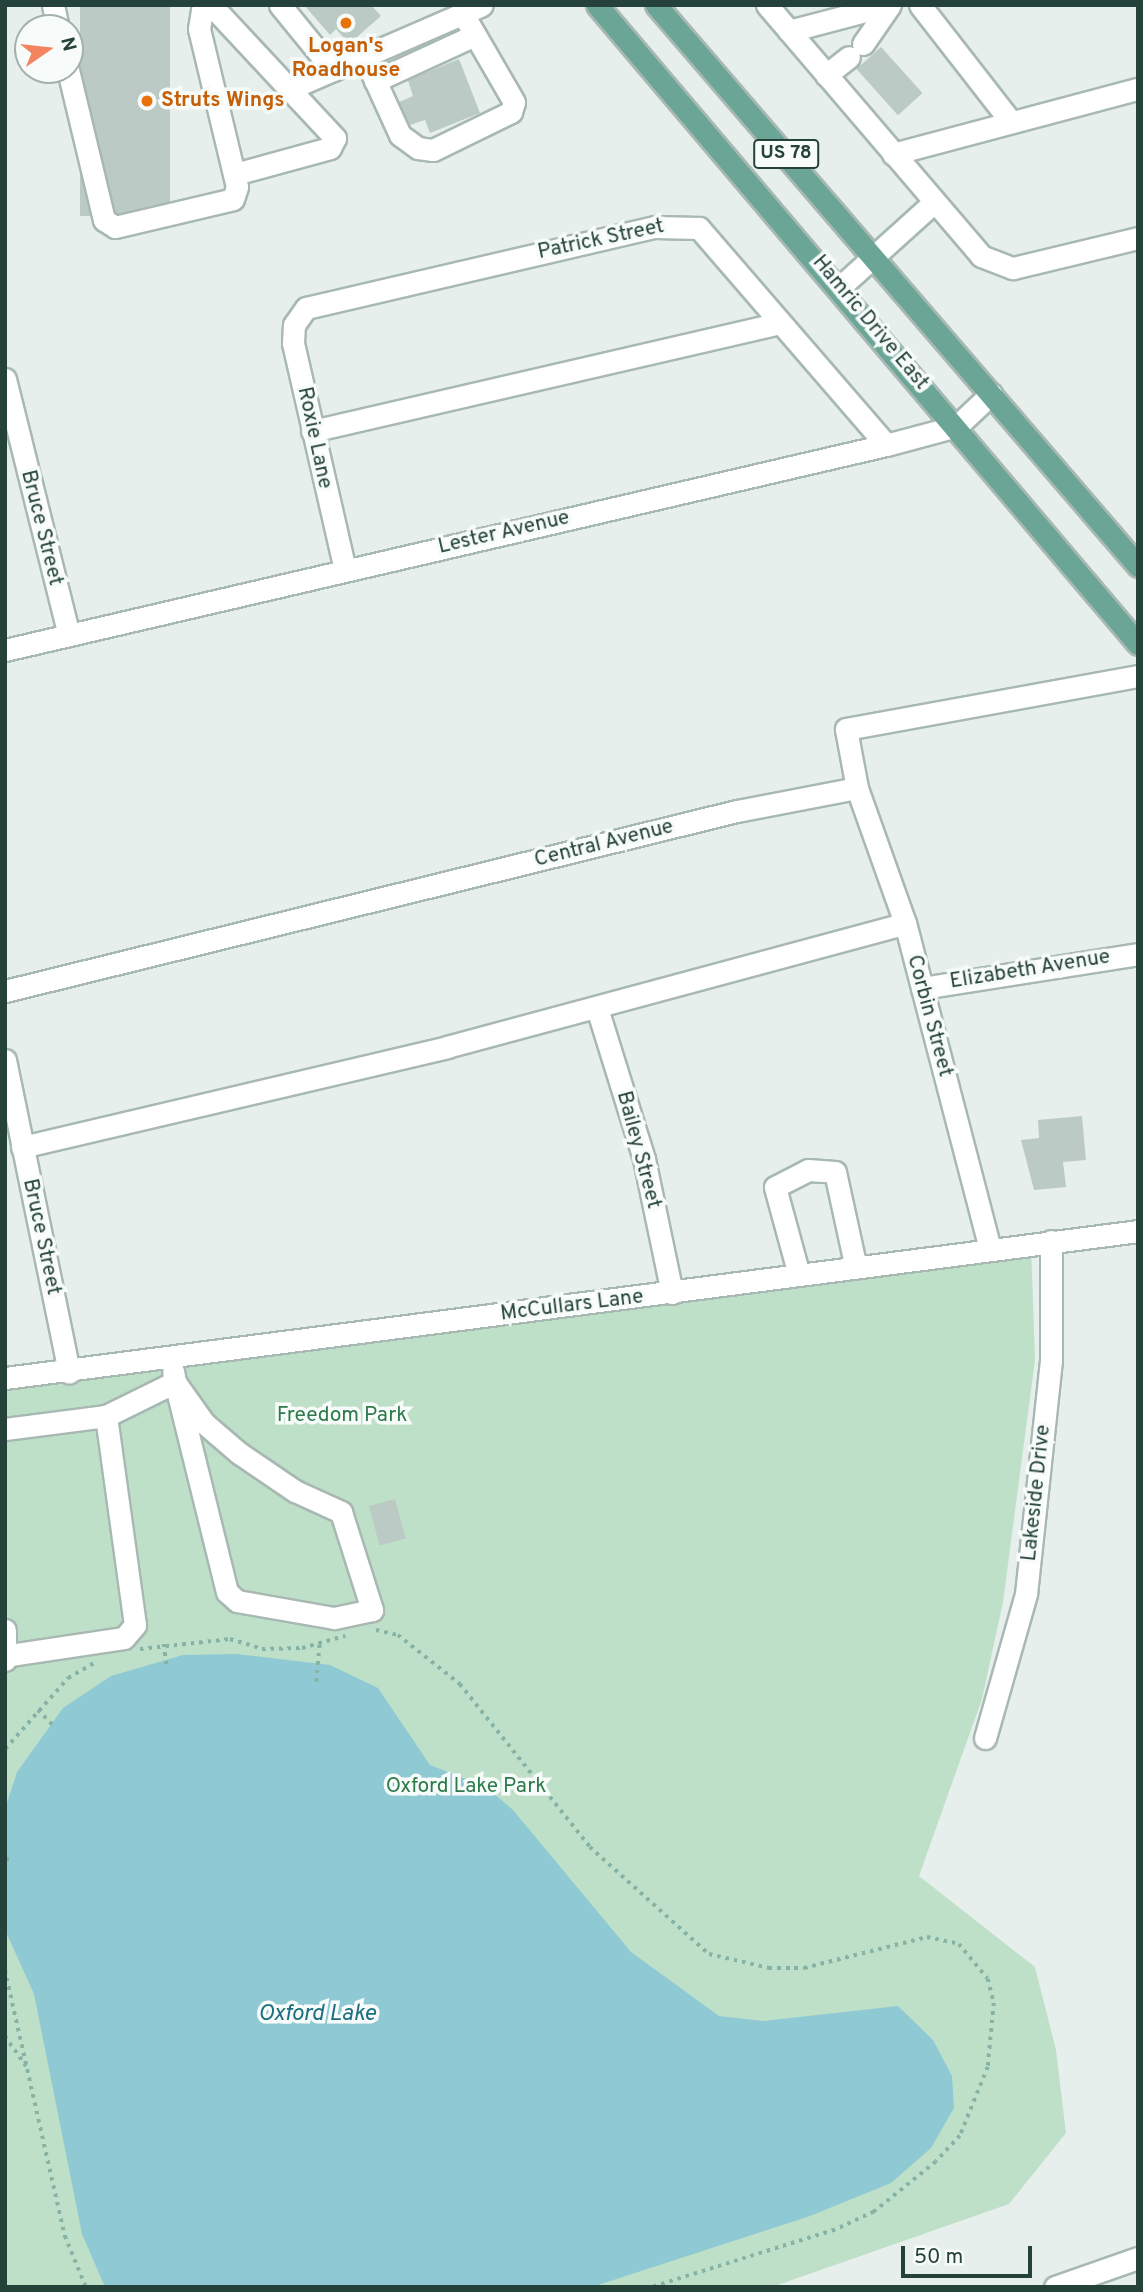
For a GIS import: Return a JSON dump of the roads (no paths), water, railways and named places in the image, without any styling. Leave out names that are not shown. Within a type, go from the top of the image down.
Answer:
[{"type":"main road","name":"Hamric Drive East","points":[[597,5],[840,287],[1138,644]]},
{"type":"main road","name":"US 78","points":[[656,5],[875,255],[1138,566]]},
{"type":"street","points":[[71,84],[104,220],[115,227],[233,199],[235,174],[199,29],[203,5]]},
{"type":"street","points":[[211,5],[335,138],[330,148],[235,174]]},
{"type":"street","points":[[280,5],[333,70]]},
{"type":"street","points":[[767,5],[933,203],[997,266],[1013,268],[1138,238]]},
{"type":"street","points":[[789,31],[889,5]]},
{"type":"street","points":[[826,75],[856,51],[889,5]]},
{"type":"street","points":[[920,5],[1011,122]]},
{"type":"street","points":[[289,89],[458,11],[475,34],[514,102],[511,112],[433,150],[418,148],[400,135],[364,56]]},
{"type":"street","points":[[375,81],[475,34]]},
{"type":"street","points":[[893,154],[1138,89]]},
{"type":"street","points":[[840,287],[933,203]]},
{"type":"street","name":"Patrick Street","points":[[306,308],[678,224],[699,228],[886,445]]},
{"type":"street","name":"Roxie Lane","points":[[306,308],[294,325],[293,343],[345,570]]},
{"type":"street","points":[[312,431],[780,323]]},
{"type":"street","name":"Bruce Street","points":[[5,379],[69,635]]},
{"type":"street","name":"Lester Avenue","points":[[5,650],[886,445],[957,426],[992,394]]},
{"type":"street","points":[[858,788],[846,729],[1138,676]]},
{"type":"street","name":"Corbin Street","points":[[858,788],[905,923],[990,1249]]},
{"type":"street","name":"Central Avenue","points":[[5,991],[724,814],[858,788]]},
{"type":"street","points":[[22,1147],[216,1106],[597,1008],[905,923]]},
{"type":"street","name":"Elizabeth Avenue","points":[[922,988],[1138,954]]},
{"type":"street","name":"Bailey Street","points":[[597,1008],[644,1159],[672,1293]]},
{"type":"street","name":"Bruce Street","points":[[5,1060],[69,1373]]},
{"type":"street","points":[[799,1275],[775,1187],[808,1170],[835,1172],[856,1268]]},
{"type":"street","name":"McCullars Lane","points":[[5,1378],[69,1373],[1138,1231]]},
{"type":"street","name":"Lakeside Drive","points":[[985,1738],[1026,1594],[1051,1360],[1051,1241]]},
{"type":"street","points":[[172,1359],[175,1382],[227,1592],[237,1601],[334,1618],[372,1610],[341,1512],[295,1491],[239,1452],[204,1423],[175,1382]]},
{"type":"street","points":[[5,1429],[106,1416],[175,1382]]},
{"type":"street","points":[[5,1630],[8,1657],[124,1637],[135,1625],[106,1416]]},
{"type":"street","points":[[1055,2287],[1138,2258]]},
{"type":"water","name":"Oxford Lake","points":[[236,1654],[330,1665],[378,1688],[430,1765],[486,1787],[513,1810],[631,1952],[719,2016],[763,2021],[898,2006],[933,2040],[952,2076],[954,2108],[931,2148],[891,2183],[810,2216],[592,2287],[105,2287],[82,2234],[34,1994],[6,1932],[5,1809],[17,1772],[63,1708],[111,1676],[183,1655]]},
{"type":"place","name":"Logan's Roadhouse","points":[[346,23]]},
{"type":"place","name":"Struts Wings","points":[[147,101]]},
{"type":"park label","name":"Freedom Park","points":[[342,1416]]},
{"type":"park label","name":"Oxford Lake Park","points":[[466,1787]]}]
